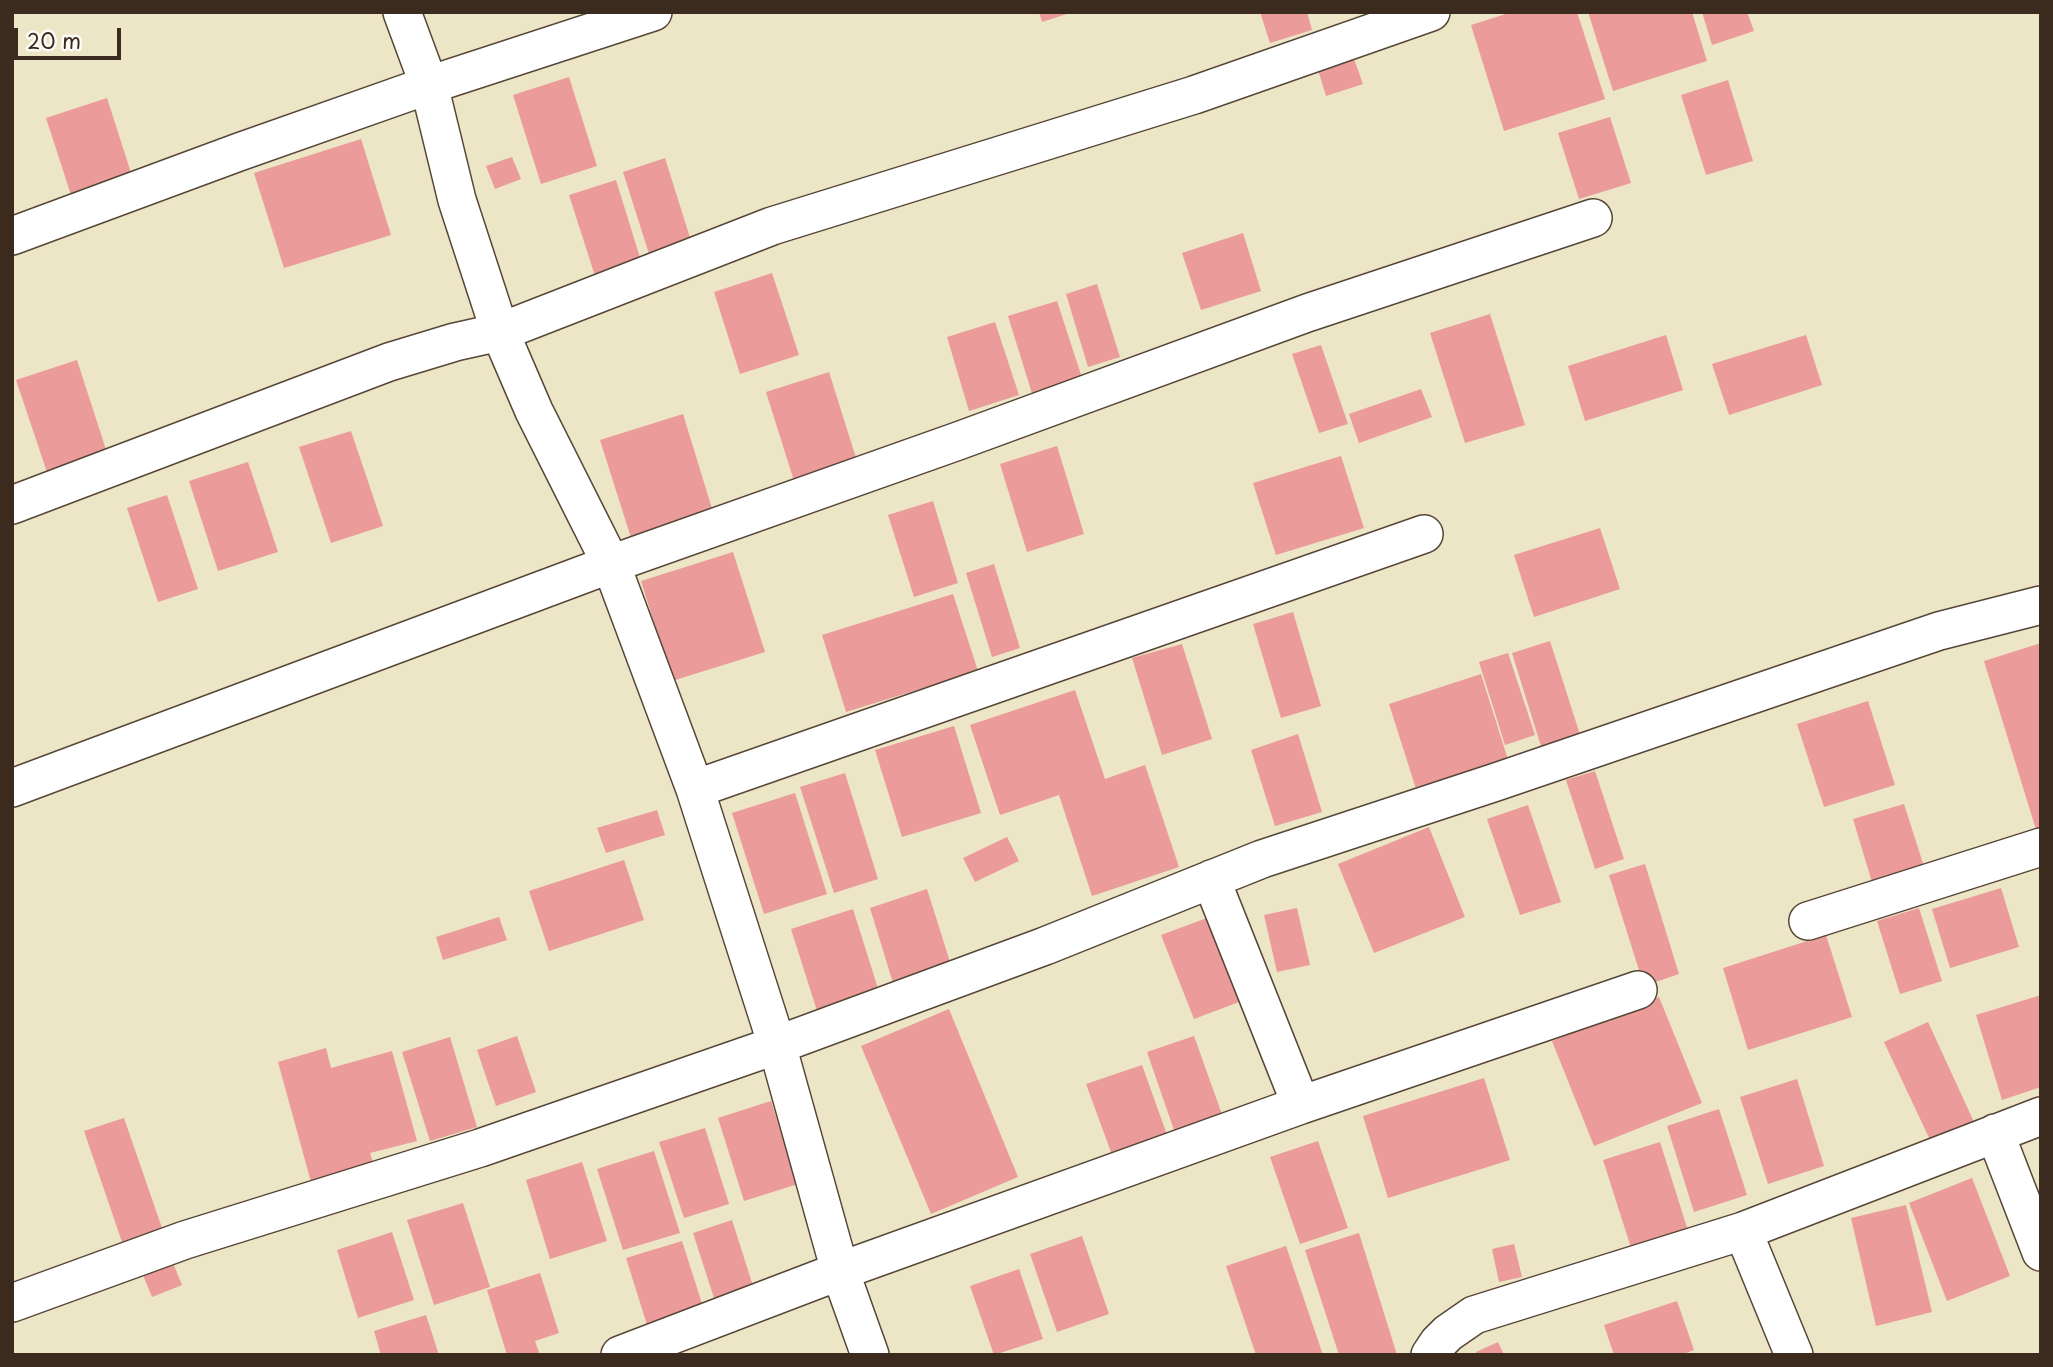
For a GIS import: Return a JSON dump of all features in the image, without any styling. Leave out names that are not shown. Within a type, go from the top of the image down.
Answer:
[{"type":"street","points":[[402,12],[429,85],[457,200],[500,332],[534,411],[611,564],[695,789],[777,1045],[840,1271],[870,1355]]},
{"type":"street","points":[[12,236],[226,156],[429,85],[653,12]]},
{"type":"street","points":[[12,505],[389,362],[500,332],[772,226],[1194,95],[1431,12]]},
{"type":"street","points":[[12,788],[611,564],[1307,313],[1593,218]]},
{"type":"street","points":[[695,789],[1424,534]]},
{"type":"street","points":[[12,1303],[185,1240],[481,1147],[777,1045],[1045,946],[1262,859],[1939,631],[2041,605]]},
{"type":"street","points":[[1808,921],[2041,847]]},
{"type":"street","points":[[1211,879],[1301,1105]]},
{"type":"street","points":[[620,1355],[840,1271],[1301,1105],[1638,990]]},
{"type":"street","points":[[1430,1355],[1448,1333],[1474,1315],[1743,1231],[2041,1116]]},
{"type":"street","points":[[1995,1133],[2041,1252]]},
{"type":"street","points":[[1743,1231],[1794,1355]]},
{"type":"building","points":[[1039,12],[1070,12],[1070,13],[1042,22]]},
{"type":"building","points":[[1260,12],[1307,12],[1312,30],[1270,43]]},
{"type":"building","points":[[1512,12],[1577,12],[1605,99],[1504,131],[1471,25]]},
{"type":"building","points":[[1588,12],[1692,12],[1707,61],[1613,91]]},
{"type":"building","points":[[1702,12],[1747,12],[1754,31],[1712,45]]},
{"type":"building","points":[[1354,59],[1363,84],[1326,96],[1318,70]]},
{"type":"building","points":[[569,77],[597,166],[541,184],[513,95]]},
{"type":"building","points":[[1728,80],[1753,161],[1706,175],[1681,95]]},
{"type":"building","points":[[107,98],[133,179],[72,198],[46,118]]},
{"type":"building","points":[[1610,117],[1631,183],[1579,199],[1558,133]]},
{"type":"building","points":[[361,139],[391,235],[284,268],[254,173]]},
{"type":"building","points":[[512,157],[521,179],[495,189],[486,166]]},
{"type":"building","points":[[665,158],[692,244],[650,257],[623,172]]},
{"type":"building","points":[[616,180],[641,261],[595,276],[569,195]]},
{"type":"building","points":[[1243,233],[1261,291],[1201,310],[1182,253]]},
{"type":"building","points":[[772,273],[799,355],[740,374],[714,292]]},
{"type":"building","points":[[1097,284],[1120,357],[1088,367],[1066,294]]},
{"type":"building","points":[[1057,301],[1084,384],[1034,400],[1008,316]]},
{"type":"building","points":[[1490,314],[1525,425],[1465,443],[1430,333]]},
{"type":"building","points":[[995,322],[1019,395],[969,411],[947,337]]},
{"type":"building","points":[[1666,335],[1683,390],[1585,421],[1568,366]]},
{"type":"building","points":[[1806,335],[1822,385],[1729,415],[1712,364]]},
{"type":"building","points":[[1321,345],[1348,424],[1319,433],[1292,354]]},
{"type":"building","points":[[77,360],[110,462],[50,481],[16,380]]},
{"type":"building","points":[[829,372],[857,461],[794,481],[766,392]]},
{"type":"building","points":[[1421,389],[1432,417],[1359,443],[1349,414]]},
{"type":"building","points":[[683,414],[714,515],[632,541],[600,440]]},
{"type":"building","points":[[351,431],[383,526],[331,543],[299,447]]},
{"type":"building","points":[[1057,446],[1084,534],[1027,552],[1000,464]]},
{"type":"building","points":[[1341,456],[1364,528],[1276,555],[1253,483]]},
{"type":"building","points":[[248,462],[278,552],[218,571],[189,481]]},
{"type":"building","points":[[167,495],[198,589],[158,602],[127,508]]},
{"type":"building","points":[[933,501],[958,583],[914,597],[888,515]]},
{"type":"building","points":[[1600,528],[1620,589],[1534,617],[1514,555]]},
{"type":"building","points":[[733,552],[765,652],[672,681],[641,581]]},
{"type":"building","points":[[994,564],[1020,648],[992,657],[966,573]]},
{"type":"building","points":[[953,594],[978,671],[846,712],[822,635]]},
{"type":"building","points":[[1293,612],[1321,706],[1281,718],[1253,624]]},
{"type":"building","points":[[1550,641],[1583,744],[1544,756],[1512,653]]},
{"type":"building","points":[[2041,643],[2041,835],[2038,836],[1984,661]]},
{"type":"building","points":[[1182,644],[1212,739],[1162,755],[1132,658]]},
{"type":"building","points":[[1508,653],[1535,735],[1505,745],[1479,662]]},
{"type":"building","points":[[1481,674],[1509,763],[1417,792],[1389,704]]},
{"type":"building","points":[[1075,690],[1105,779],[1145,765],[1179,867],[1092,896],[1059,795],[1000,815],[970,725]]},
{"type":"building","points":[[1868,701],[1895,785],[1824,807],[1797,724]]},
{"type":"building","points":[[954,726],[981,813],[902,837],[875,750]]},
{"type":"building","points":[[1298,734],[1322,812],[1275,826],[1251,750]]},
{"type":"building","points":[[1595,771],[1624,859],[1595,869],[1566,780]]},
{"type":"building","points":[[845,773],[878,879],[834,893],[800,787]]},
{"type":"building","points":[[795,793],[827,894],[764,914],[732,813]]},
{"type":"building","points":[[1904,804],[1927,876],[1875,892],[1853,819]]},
{"type":"building","points":[[1528,805],[1561,902],[1520,915],[1487,819]]},
{"type":"building","points":[[657,810],[665,835],[606,853],[597,828]]},
{"type":"building","points":[[1429,827],[1465,917],[1374,953],[1338,864]]},
{"type":"building","points":[[1007,837],[1019,861],[975,882],[963,858]]},
{"type":"building","points":[[624,860],[644,920],[549,951],[529,891]]},
{"type":"building","points":[[1645,864],[1679,974],[1644,986],[1609,875]]},
{"type":"building","points":[[2001,888],[2019,947],[1950,968],[1932,909]]},
{"type":"building","points":[[927,889],[951,965],[893,983],[870,908]]},
{"type":"building","points":[[1297,908],[1310,965],[1277,972],[1264,915]]},
{"type":"building","points":[[1919,908],[1942,981],[1900,994],[1877,921]]},
{"type":"building","points":[[853,909],[880,995],[818,1014],[791,929]]},
{"type":"building","points":[[499,917],[507,940],[443,960],[436,937]]},
{"type":"building","points":[[1207,918],[1239,1002],[1194,1019],[1161,935]]},
{"type":"building","points":[[1826,935],[1852,1017],[1748,1050],[1723,968]]},
{"type":"building","points":[[2041,995],[2041,1087],[2002,1100],[1976,1015]]},
{"type":"building","points":[[1659,997],[1702,1103],[1594,1146],[1552,1041]]},
{"type":"building","points":[[949,1009],[1018,1177],[931,1214],[861,1046]]},
{"type":"building","points":[[1928,1022],[1974,1122],[1931,1142],[1884,1042]]},
{"type":"building","points":[[517,1036],[536,1092],[496,1106],[477,1050]]},
{"type":"building","points":[[1194,1036],[1224,1120],[1176,1136],[1147,1052]]},
{"type":"building","points":[[450,1037],[477,1127],[430,1141],[402,1052]]},
{"type":"building","points":[[326,1048],[331,1068],[392,1051],[417,1141],[370,1153],[377,1175],[314,1193],[278,1062]]},
{"type":"building","points":[[1142,1065],[1170,1143],[1115,1163],[1086,1084]]},
{"type":"building","points":[[1484,1078],[1510,1160],[1388,1198],[1363,1116]]},
{"type":"building","points":[[1797,1079],[1824,1166],[1768,1184],[1740,1097]]},
{"type":"building","points":[[771,1101],[798,1184],[744,1201],[718,1118]]},
{"type":"building","points":[[1719,1109],[1747,1195],[1694,1212],[1667,1126]]},
{"type":"building","points":[[124,1118],[162,1228],[122,1242],[84,1131]]},
{"type":"building","points":[[705,1128],[729,1204],[684,1218],[659,1142]]},
{"type":"building","points":[[1318,1141],[1348,1228],[1300,1244],[1270,1157]]},
{"type":"building","points":[[1660,1142],[1690,1237],[1633,1254],[1603,1160]]},
{"type":"building","points":[[654,1151],[680,1233],[623,1250],[597,1169]]},
{"type":"building","points":[[582,1162],[607,1241],[550,1259],[526,1180]]},
{"type":"building","points":[[1972,1178],[2010,1276],[1947,1301],[1909,1203]]},
{"type":"building","points":[[463,1203],[490,1287],[434,1305],[407,1220]]},
{"type":"building","points":[[1906,1205],[1932,1312],[1876,1326],[1851,1218]]},
{"type":"building","points":[[732,1220],[753,1286],[714,1298],[693,1233]]},
{"type":"building","points":[[392,1232],[414,1300],[358,1318],[337,1250]]},
{"type":"building","points":[[1359,1233],[1397,1355],[1339,1355],[1305,1250]]},
{"type":"building","points":[[1082,1236],[1109,1314],[1057,1332],[1030,1254]]},
{"type":"building","points":[[682,1241],[705,1313],[649,1331],[626,1258]]},
{"type":"building","points":[[1514,1244],[1522,1277],[1499,1282],[1492,1249]]},
{"type":"building","points":[[1286,1246],[1323,1355],[1256,1355],[1226,1266]]},
{"type":"building","points":[[173,1263],[182,1285],[152,1297],[143,1275]]},
{"type":"building","points":[[1019,1269],[1043,1339],[994,1355],[970,1286]]},
{"type":"building","points":[[540,1273],[559,1333],[535,1341],[540,1355],[507,1355],[487,1290]]},
{"type":"building","points":[[1677,1301],[1694,1350],[1681,1355],[1614,1355],[1604,1325]]},
{"type":"building","points":[[426,1315],[439,1355],[381,1355],[374,1331]]},
{"type":"building","points":[[1498,1342],[1504,1355],[1477,1355],[1476,1352]]}]
